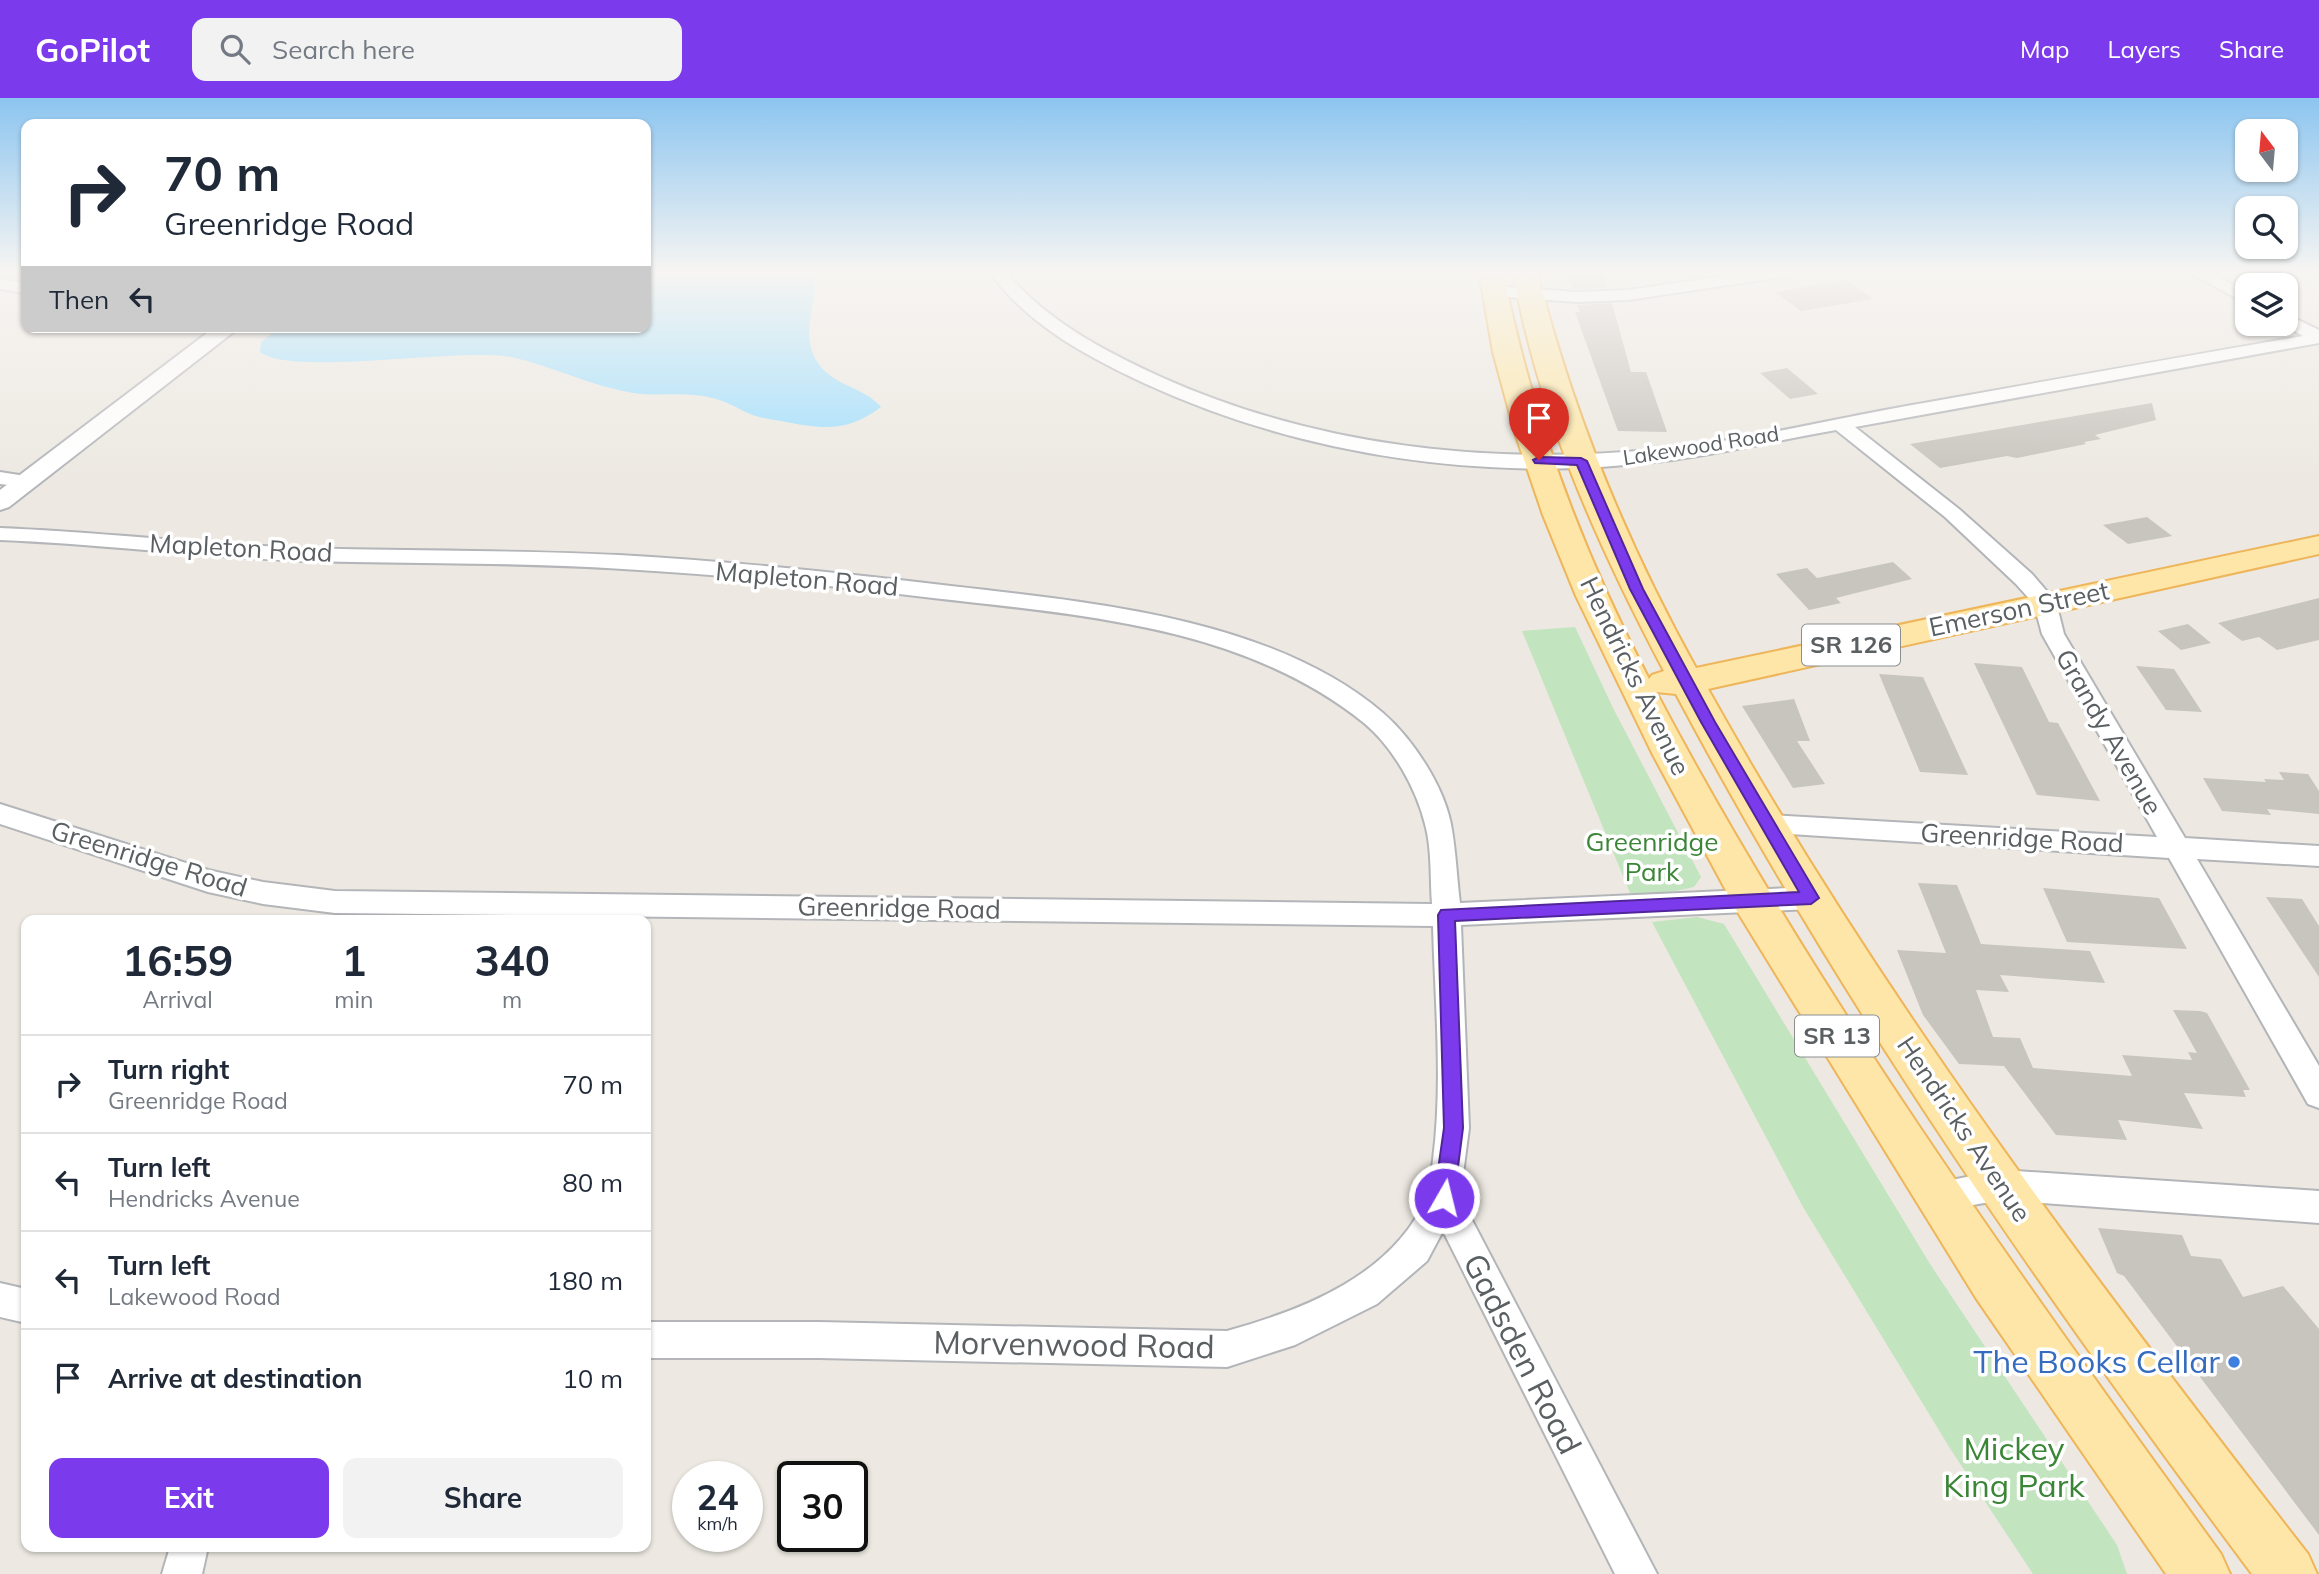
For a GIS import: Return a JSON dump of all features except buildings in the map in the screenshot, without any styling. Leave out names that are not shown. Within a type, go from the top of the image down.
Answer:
[{"type":"main road","name":"Hendricks Avenue","points":[[1504,340],[1559,517],[1641,694],[1751,900],[1939,1196],[2107,1445],[2201,1574]]},
{"type":"main road","name":"Hendricks Avenue","points":[[1541,340],[1581,461],[1637,589],[1686,682],[1811,898],[2001,1185],[2161,1410],[2288,1574]]},
{"type":"main road","name":"Emerson Street","points":[[1641,694],[2045,602],[2319,545]]},
{"type":"main road","points":[[1641,694],[1690,751],[1716,793],[1732,807],[1767,825]]},
{"type":"street","points":[[0,502],[212,340]]},
{"type":"street","name":"Lakewood Road","points":[[1078,340],[1149,379],[1227,411],[1282,428],[1375,448],[1435,456],[1581,461],[1674,454],[2309,340]]},
{"type":"street","points":[[1840,424],[1952,513],[2045,602]]},
{"type":"street","points":[[0,478],[25,481]]},
{"type":"street","name":"Mapleton Road","points":[[0,534],[99,538],[195,549],[286,554],[620,562],[859,582],[1046,604],[1187,628],[1291,665],[1375,719],[1403,751],[1424,786],[1439,826],[1447,915]]},
{"type":"street","name":"Grandy Avenue","points":[[2045,602],[2053,634],[2319,1094]]},
{"type":"street","name":"Greenridge Road","points":[[0,814],[208,881],[335,902],[1447,915],[1811,898]]},
{"type":"street","name":"Greenridge Road","points":[[1767,825],[2319,856]]},
{"type":"street","points":[[1444,1198],[1453,1128],[1447,915]]},
{"type":"street","points":[[1939,1196],[2001,1185],[2319,1207]]},
{"type":"street","name":"Morvenwood Road","points":[[651,1339],[833,1340],[1227,1349],[1283,1333],[1365,1292],[1415,1250],[1444,1198]]},
{"type":"street","name":"Gadsden Road","points":[[1444,1198],[1606,1520],[1637,1574]]},
{"type":"street","points":[[0,1300],[21,1305]]},
{"type":"street","points":[[182,1574],[188,1552]]},
{"type":"green space","name":"Greenridge Park","points":[[1575,627],[1613,708],[1701,877],[1694,887],[1666,893],[1630,893],[1522,631]]},
{"type":"green space","name":"Mickey King Park","points":[[1697,917],[1724,924],[1930,1264],[2117,1545],[2127,1574],[2033,1574],[1951,1450],[1803,1207],[1652,922]]},
{"type":"water","points":[[264,340],[810,340],[822,369],[838,381],[865,394],[881,407],[845,425],[809,426],[757,416],[722,401],[702,396],[643,394],[617,390],[511,357],[486,355],[305,362],[278,359],[260,352]]},
{"type":"place","name":"The Books Cellar","points":[[2234,1362]]},
{"type":"route","points":[[1444,1198],[1453,1128],[1447,915],[1811,898],[1708,722],[1637,589],[1581,461],[1539,460]]}]
